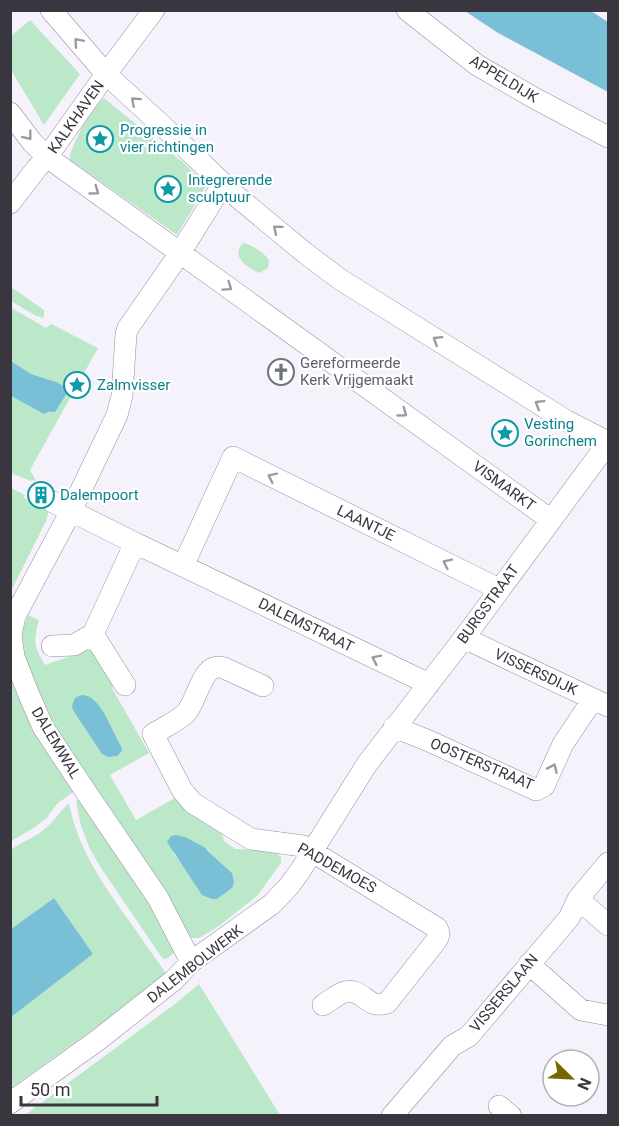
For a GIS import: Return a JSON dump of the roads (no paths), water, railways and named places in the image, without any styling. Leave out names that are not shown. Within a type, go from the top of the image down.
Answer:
[{"type":"street","points":[[51,10],[106,74],[154,10]]},
{"type":"street","name":"APPELDIJK","points":[[407,10],[477,65],[609,137]]},
{"type":"street","name":"KALKHAVEN","points":[[457,452],[47,157],[106,74],[223,184],[341,280],[565,420],[609,442]]},
{"type":"street","points":[[10,113],[32,142],[47,157],[10,203]]},
{"type":"street","points":[[180,253],[223,184]]},
{"type":"street","name":"DALEMWAL","points":[[180,253],[127,330],[121,403],[117,415],[62,507],[15,616],[11,635],[14,657],[43,727],[158,898],[191,962]]},
{"type":"street","name":"BURGSTRAAT","points":[[367,764],[464,638],[609,442]]},
{"type":"street","name":"VISMARKT","points":[[457,452],[551,520]]},
{"type":"street","name":"LAANTJE","points":[[183,566],[233,457],[499,589]]},
{"type":"street","name":"DALEMSTRAAT","points":[[62,507],[429,684]]},
{"type":"street","points":[[52,645],[74,645],[93,634],[135,543]]},
{"type":"street","points":[[93,634],[125,685]]},
{"type":"street","name":"VISSERSDIJK","points":[[464,638],[601,703]]},
{"type":"street","name":"PADDEMOES","points":[[263,686],[224,668],[214,667],[206,673],[186,713],[153,734],[182,790],[193,803],[251,839],[294,844],[312,851],[437,928],[439,934],[436,941],[387,1003],[371,1003],[355,992],[347,991],[323,1005]]},
{"type":"street","name":"OOSTERSTRAAT","points":[[394,727],[536,790],[544,786],[563,744],[601,703]]},
{"type":"street","name":"DALEMBOLWERK","points":[[10,1103],[98,1040],[174,980],[191,962],[272,904],[289,886],[367,764]]},
{"type":"street","name":"VISSERSLAAN","points":[[392,1116],[452,1046],[469,1036],[569,918],[578,899],[609,863]]},
{"type":"street","points":[[578,899],[609,925]]},
{"type":"street","points":[[529,964],[581,1010],[609,1015]]},
{"type":"water","points":[[465,11],[591,11],[608,22],[608,92],[498,33]]},
{"type":"water","points":[[11,361],[31,374],[67,388],[67,393],[55,412],[44,414],[11,396]]},
{"type":"water","points":[[82,695],[95,701],[105,715],[121,746],[122,751],[117,756],[108,757],[102,754],[73,710],[75,698]]},
{"type":"water","points":[[176,835],[204,847],[232,873],[234,882],[232,888],[217,899],[202,895],[167,842],[171,836]]},
{"type":"water","points":[[54,898],[93,954],[11,1017],[11,929]]},
{"type":"place","name":"Progressie in vier richtingen","points":[[100,139]]},
{"type":"place","name":"Integrerende sculptuur","points":[[168,189]]},
{"type":"place","name":"Gereformeerde Kerk Vrijgemaakt","points":[[281,372]]},
{"type":"place","name":"Zalmvisser","points":[[77,385]]},
{"type":"place","name":"Vesting Gorinchem","points":[[505,433]]},
{"type":"place","name":"Dalempoort","points":[[41,495]]}]
